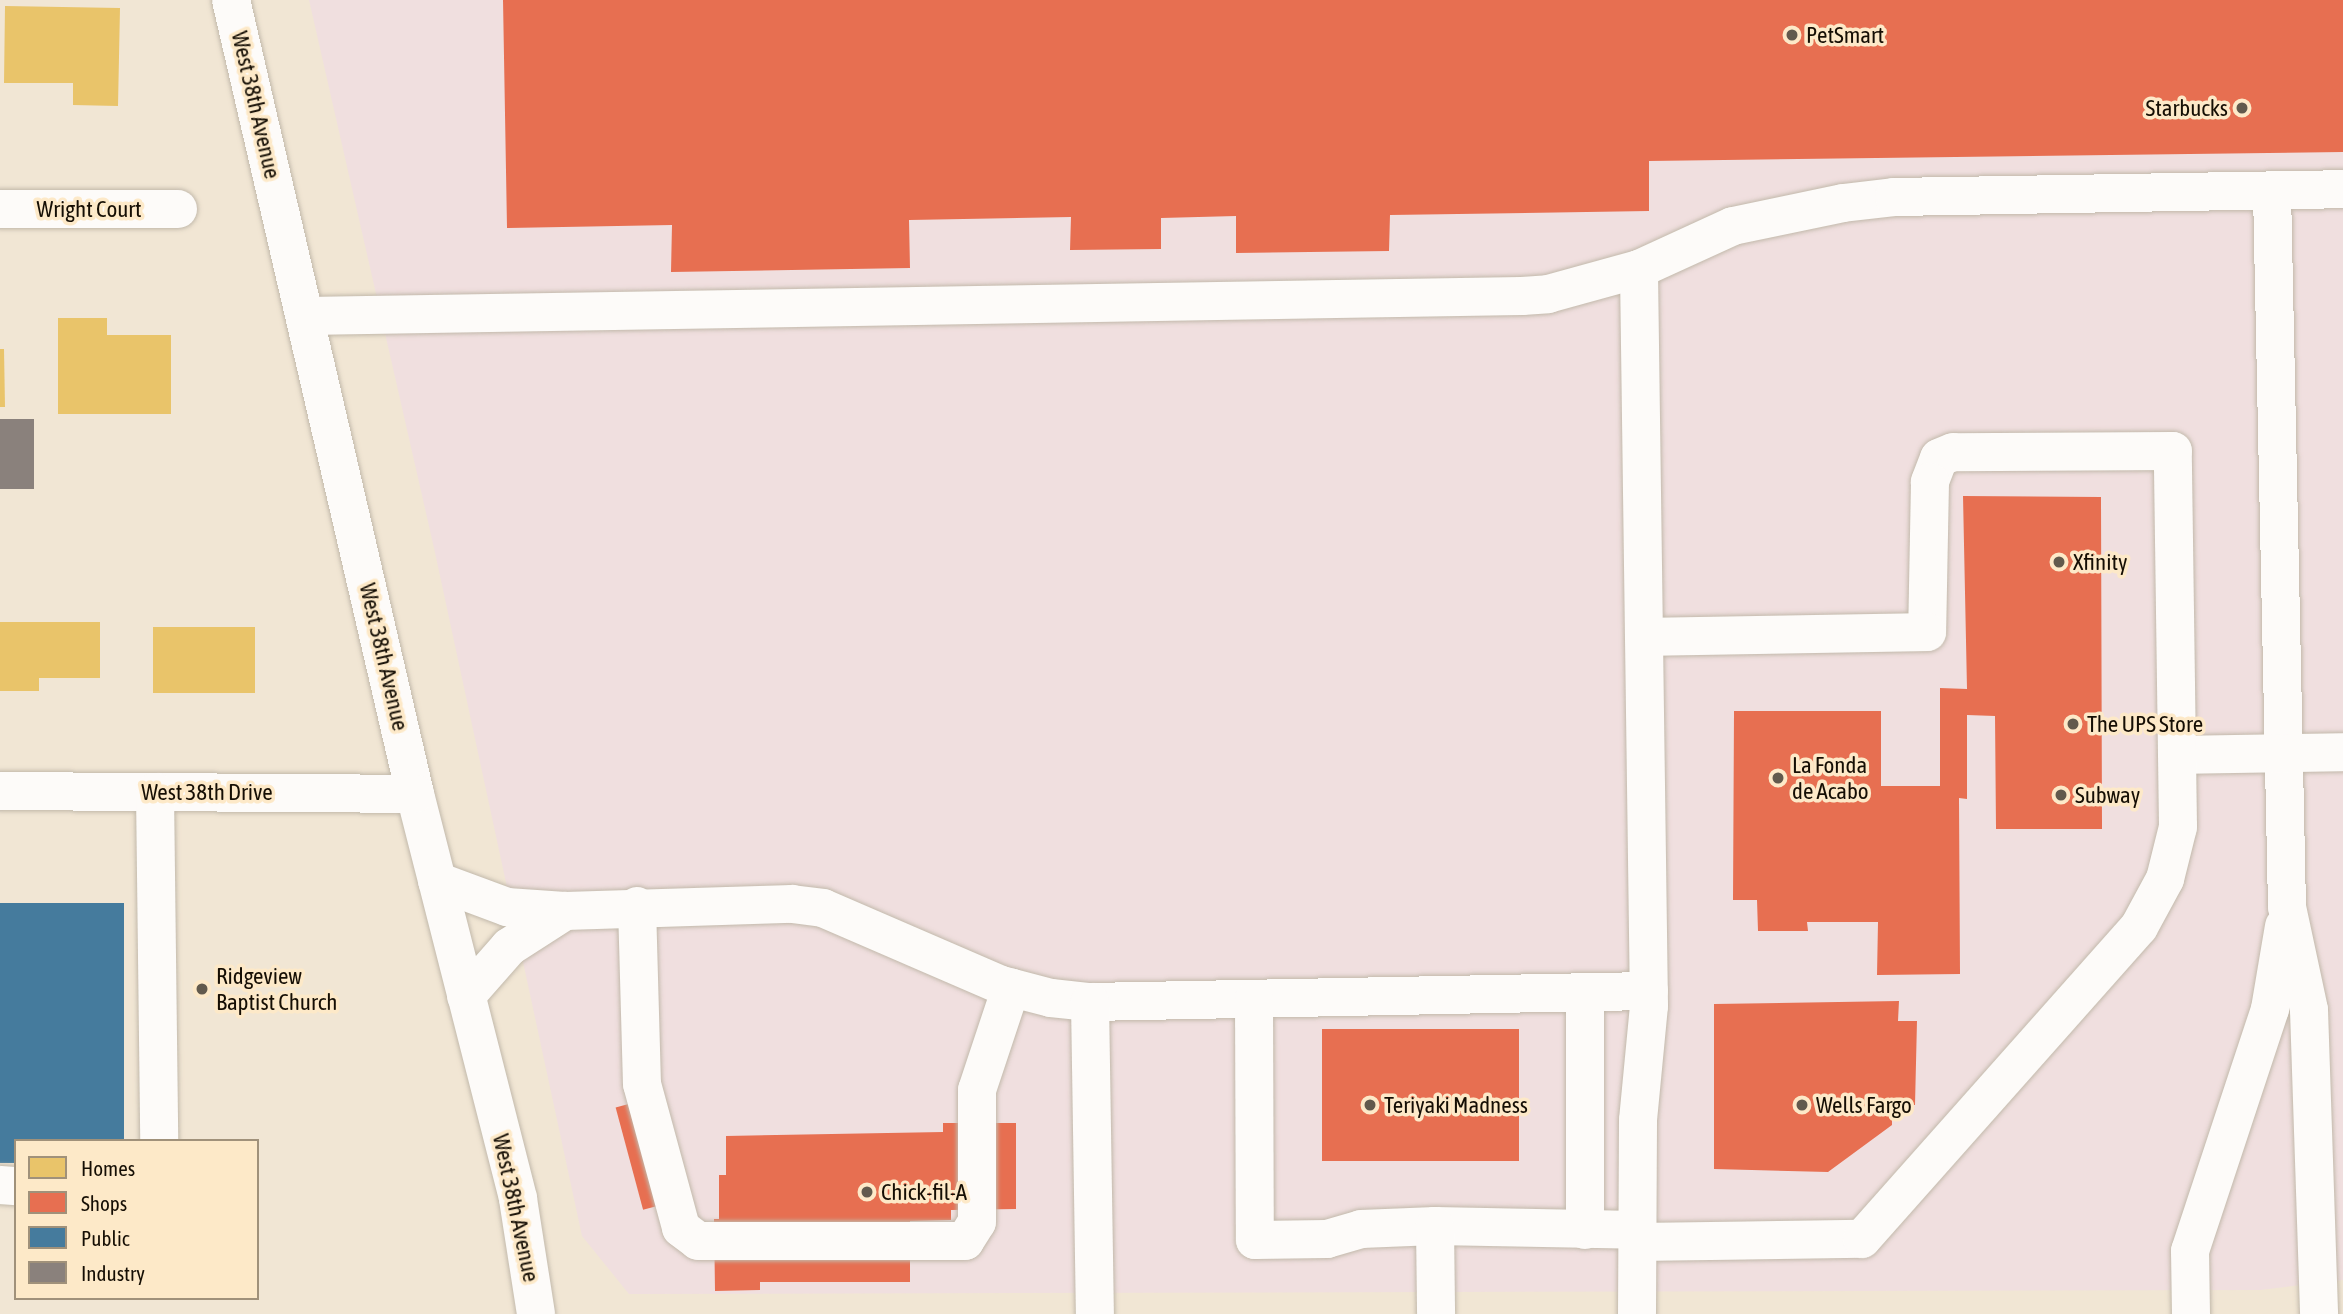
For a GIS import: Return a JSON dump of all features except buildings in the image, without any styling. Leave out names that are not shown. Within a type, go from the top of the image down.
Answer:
[{"type":"street","name":"West 38th Avenue","points":[[231,0],[415,794],[518,1199],[536,1314]]},
{"type":"street","points":[[306,316],[1522,296],[1548,294],[1639,269],[1733,226],[1843,203],[1905,197],[2343,189]]},
{"type":"street","points":[[2191,1314],[2190,1251],[2270,1009],[2287,907],[2272,191]]},
{"type":"street","name":"Wright Court","points":[[0,209],[177,209]]},
{"type":"street","points":[[1637,1314],[1638,1120],[1649,991],[1639,269]]},
{"type":"street","points":[[1254,1000],[1255,1240],[1327,1239],[1361,1229],[1435,1226],[1584,1230],[1637,1236],[1862,1239],[2139,927],[2174,855],[2178,755],[2173,451],[1953,452],[1940,458],[1930,482],[1927,632],[1645,637]]},
{"type":"street","points":[[2178,755],[2343,752]]},
{"type":"street","name":"West 38th Drive","points":[[0,791],[415,794]]},
{"type":"street","points":[[155,792],[159,1139]]},
{"type":"street","points":[[437,881],[495,906],[565,911],[637,906],[822,908],[1011,988],[1090,1002],[1649,991]]},
{"type":"street","points":[[637,906],[639,1007],[622,1038],[623,1098],[663,1242],[681,1261],[978,1255],[1000,1224],[999,1093],[986,1054],[1011,988]]},
{"type":"street","points":[[2287,907],[2309,1010],[2319,1314]]},
{"type":"street","points":[[466,996],[509,947],[565,911]]},
{"type":"street","points":[[1584,993],[1584,1230]]},
{"type":"street","points":[[1090,1002],[1095,1314]]},
{"type":"street","points":[[1435,1226],[1436,1314]]},
{"type":"shaded area","points":[[309,0],[2343,0],[2343,1280],[2260,1290],[629,1294],[582,1236],[434,548]]},
{"type":"place","name":"PetSmart","points":[[1792,35]]},
{"type":"place","name":"Starbucks","points":[[2242,108]]},
{"type":"place","name":"Xfinity","points":[[2059,562]]},
{"type":"place","name":"The UPS Store","points":[[2073,724]]},
{"type":"place","name":"La Fonda de Acabo","points":[[1778,778]]},
{"type":"place","name":"Subway","points":[[2061,795]]},
{"type":"place","name":"Ridgeview Baptist Church","points":[[202,989]]},
{"type":"place","name":"Teriyaki Madness","points":[[1370,1105]]},
{"type":"place","name":"Wells Fargo","points":[[1802,1105]]},
{"type":"place","name":"Chick-fil-A","points":[[867,1192]]}]
